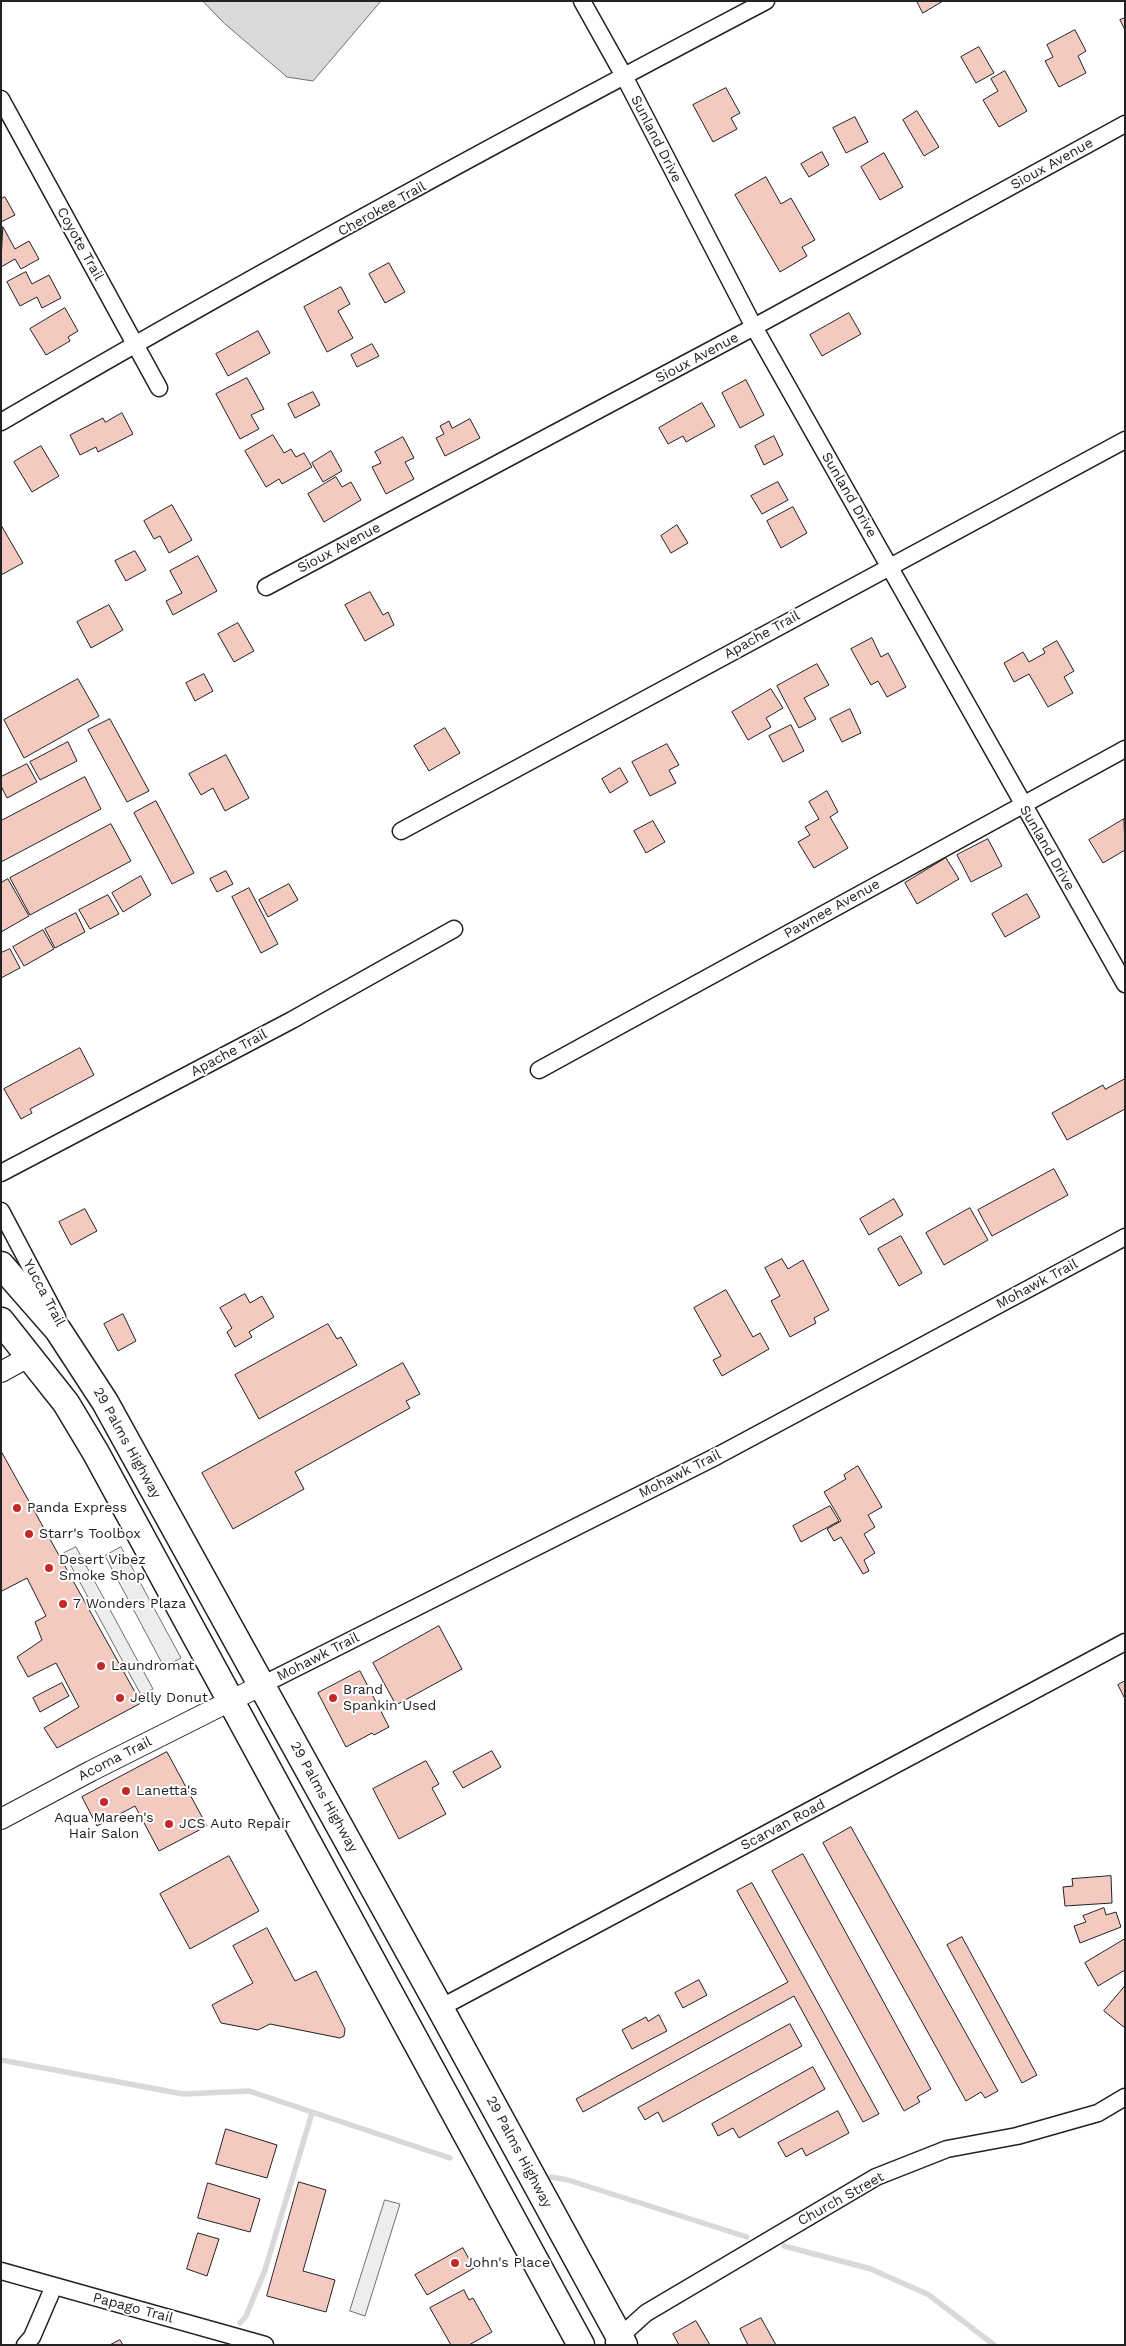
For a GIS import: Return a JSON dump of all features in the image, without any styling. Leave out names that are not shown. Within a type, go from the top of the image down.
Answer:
[{"type":"main road","name":"29 Palms Highway","points":[[1,1265],[58,1330],[88,1374],[440,2008],[618,2343]]},
{"type":"main road","points":[[1,1321],[66,1403],[96,1453],[581,2345]]},
{"type":"street","name":"Sunland Drive","points":[[582,1],[624,76],[754,328],[1125,984]]},
{"type":"street","name":"Cherokee Trail","points":[[1,422],[134,344],[624,76],[766,1]]},
{"type":"street","name":"Coyote Trail","points":[[1,99],[159,388]]},
{"type":"street","name":"Sioux Avenue","points":[[266,587],[754,328],[1125,124]]},
{"type":"street","name":"Apache Trail","points":[[401,831],[1125,440]]},
{"type":"street","name":"Pawnee Avenue","points":[[539,1070],[1125,749]]},
{"type":"street","name":"Apache Trail","points":[[1,1173],[292,1020],[454,929]]},
{"type":"street","name":"Yucca Trail","points":[[1,1211],[88,1374]]},
{"type":"street","name":"Mohawk Trail","points":[[230,1702],[717,1456],[1125,1238]]},
{"type":"street","points":[[1,1372],[30,1356]]},
{"type":"street","name":"Scarvan Road","points":[[440,2008],[1125,1642]]},
{"type":"street","name":"Acoma Trail","points":[[1,1819],[91,1771],[230,1702]]},
{"type":"street","name":"Church Street","points":[[618,2343],[646,2314],[876,2177],[947,2149],[1017,2136],[1098,2113],[1125,2097]]},
{"type":"street","name":"Papago Trail","points":[[1,2271],[265,2345]]},
{"type":"street","points":[[25,2345],[32,2337],[54,2286]]},
{"type":"shaded area","points":[[203,1],[381,1],[313,81],[287,77],[225,24]]},
{"type":"shaded area","points":[[76,1547],[153,1689],[141,1695],[64,1553]]},
{"type":"shaded area","points":[[121,1547],[181,1658],[164,1667],[105,1556]]},
{"type":"shaded area","points":[[385,2200],[400,2204],[365,2316],[350,2311]]},
{"type":"building","points":[[917,1],[943,1],[923,13]]},
{"type":"building","points":[[1125,18],[1125,30],[1120,20]]},
{"type":"building","points":[[1075,30],[1086,51],[1078,56],[1086,73],[1059,87],[1045,61],[1053,57],[1047,45]]},
{"type":"building","points":[[979,47],[994,73],[976,83],[961,57]]},
{"type":"building","points":[[1005,71],[1027,111],[999,127],[983,100],[998,91],[991,79]]},
{"type":"building","points":[[726,88],[740,113],[731,118],[737,129],[713,142],[693,105]]},
{"type":"building","points":[[917,111],[939,147],[924,156],[903,120]]},
{"type":"building","points":[[855,117],[868,142],[846,153],[833,128]]},
{"type":"building","points":[[822,152],[829,165],[809,177],[801,164]]},
{"type":"building","points":[[884,153],[903,187],[880,200],[861,167]]},
{"type":"building","points":[[766,177],[781,204],[791,198],[815,240],[802,247],[807,256],[780,272],[735,195]]},
{"type":"building","points":[[5,197],[15,215],[1,222],[1,199]]},
{"type":"building","points":[[3,227],[15,249],[29,241],[39,259],[21,269],[15,259],[1,267]]},
{"type":"building","points":[[389,263],[405,292],[385,303],[369,274]]},
{"type":"building","points":[[26,272],[32,284],[49,275],[61,298],[42,308],[37,297],[20,306],[7,282]]},
{"type":"building","points":[[341,287],[350,304],[338,311],[353,338],[327,352],[304,307]]},
{"type":"building","points":[[65,308],[78,331],[68,337],[70,341],[46,355],[30,329]]},
{"type":"building","points":[[849,313],[861,334],[822,356],[810,335]]},
{"type":"building","points":[[258,331],[270,353],[228,376],[216,354]]},
{"type":"building","points":[[372,344],[379,356],[357,367],[351,355]]},
{"type":"building","points":[[247,378],[264,409],[251,415],[259,429],[240,439],[216,394]]},
{"type":"building","points":[[746,380],[764,415],[740,428],[722,393]]},
{"type":"building","points":[[313,392],[320,405],[295,418],[288,404]]},
{"type":"building","points":[[702,403],[715,426],[686,442],[683,436],[668,444],[659,428]]},
{"type":"building","points":[[122,413],[133,434],[98,452],[96,447],[80,455],[70,435],[103,418],[105,422]]},
{"type":"building","points":[[470,419],[480,438],[445,456],[436,438],[444,434],[440,426],[449,421],[452,428]]},
{"type":"building","points":[[273,435],[284,453],[291,449],[296,457],[304,453],[312,467],[282,484],[279,479],[266,487],[245,451]]},
{"type":"building","points":[[774,436],[783,455],[764,465],[755,446]]},
{"type":"building","points":[[403,437],[414,458],[405,462],[414,479],[386,494],[372,467],[381,463],[375,452]]},
{"type":"building","points":[[41,446],[59,476],[32,492],[14,462]]},
{"type":"building","points":[[331,451],[342,471],[323,482],[312,463]]},
{"type":"building","points":[[336,477],[342,487],[351,482],[361,500],[324,522],[308,494]]},
{"type":"building","points":[[778,482],[788,500],[762,514],[751,496]]},
{"type":"building","points":[[172,505],[192,540],[169,553],[160,536],[154,539],[144,521]]},
{"type":"building","points":[[793,507],[807,533],[781,548],[767,521]]},
{"type":"building","points":[[1,525],[23,563],[1,575]]},
{"type":"building","points":[[677,525],[688,543],[671,553],[661,536]]},
{"type":"building","points":[[135,551],[146,570],[126,581],[115,561]]},
{"type":"building","points":[[198,556],[217,591],[173,615],[166,601],[182,593],[170,571]]},
{"type":"building","points":[[370,592],[383,615],[388,612],[394,625],[365,641],[345,605]]},
{"type":"building","points":[[109,605],[123,630],[91,648],[77,622]]},
{"type":"building","points":[[238,623],[254,651],[234,662],[218,634]]},
{"type":"building","points":[[872,638],[881,657],[888,653],[906,687],[887,697],[878,681],[871,685],[851,649]]},
{"type":"building","points":[[1057,641],[1074,671],[1064,677],[1073,693],[1048,707],[1029,674],[1014,682],[1004,663],[1023,652],[1029,662],[1045,653],[1043,649]]},
{"type":"building","points":[[817,664],[829,685],[804,698],[816,719],[799,728],[777,686]]},
{"type":"building","points":[[204,674],[213,691],[195,701],[186,683]]},
{"type":"building","points":[[78,679],[99,716],[24,758],[4,720]]},
{"type":"building","points":[[771,689],[783,708],[766,718],[771,727],[748,740],[732,712]]},
{"type":"building","points":[[850,709],[861,733],[842,742],[830,719]]},
{"type":"building","points":[[110,719],[149,791],[127,802],[88,730]]},
{"type":"building","points":[[791,725],[804,751],[783,762],[769,736]]},
{"type":"building","points":[[445,728],[460,753],[429,771],[414,746]]},
{"type":"building","points":[[68,742],[77,761],[40,780],[30,762]]},
{"type":"building","points":[[667,744],[679,765],[669,770],[676,783],[650,796],[632,762]]},
{"type":"building","points":[[226,755],[249,798],[225,811],[213,788],[201,795],[189,774]]},
{"type":"building","points":[[27,764],[37,782],[7,798],[1,786],[1,777]]},
{"type":"building","points":[[620,768],[628,782],[610,793],[602,779]]},
{"type":"building","points":[[85,777],[101,809],[1,862],[1,821]]},
{"type":"building","points":[[827,791],[838,812],[830,817],[848,848],[814,868],[798,842],[810,835],[805,827],[819,819],[809,802]]},
{"type":"building","points":[[156,801],[194,873],[172,884],[134,813]]},
{"type":"building","points":[[1124,819],[1125,850],[1103,863],[1089,840]]},
{"type":"building","points":[[653,821],[665,842],[646,853],[634,831]]},
{"type":"building","points":[[111,824],[131,861],[30,915],[10,878]]},
{"type":"building","points":[[988,839],[1002,866],[971,882],[957,855]]},
{"type":"building","points":[[946,858],[959,879],[917,904],[905,883]]},
{"type":"building","points":[[226,871],[233,884],[217,892],[210,879]]},
{"type":"building","points":[[141,876],[151,895],[123,912],[112,893]]},
{"type":"building","points":[[8,879],[29,916],[1,932],[1,883]]},
{"type":"building","points":[[289,884],[298,900],[268,917],[259,900]]},
{"type":"building","points":[[249,888],[278,944],[261,953],[232,897]]},
{"type":"building","points":[[1027,894],[1040,917],[1005,937],[992,914]]},
{"type":"building","points":[[108,895],[119,914],[90,929],[79,910]]},
{"type":"building","points":[[76,913],[85,932],[55,948],[45,929]]},
{"type":"building","points":[[43,930],[54,949],[24,966],[13,947]]},
{"type":"building","points":[[10,949],[20,968],[1,978],[1,953]]},
{"type":"building","points":[[80,1048],[94,1075],[30,1109],[32,1113],[21,1119],[4,1089]]},
{"type":"building","points":[[1125,1079],[1125,1109],[1067,1140],[1052,1113],[1103,1085],[1105,1089]]},
{"type":"building","points":[[1054,1169],[1068,1195],[992,1236],[978,1210]]},
{"type":"building","points":[[894,1199],[903,1215],[869,1235],[860,1219]]},
{"type":"building","points":[[970,1208],[988,1240],[944,1265],[926,1233]]},
{"type":"building","points":[[85,1209],[97,1231],[71,1245],[59,1222]]},
{"type":"building","points":[[901,1236],[922,1273],[899,1286],[878,1249]]},
{"type":"building","points":[[782,1259],[788,1269],[803,1260],[829,1310],[814,1318],[816,1323],[790,1337],[771,1301],[780,1296],[765,1268]]},
{"type":"building","points":[[726,1290],[753,1337],[760,1333],[769,1349],[722,1376],[713,1360],[721,1356],[694,1308]]},
{"type":"building","points":[[245,1294],[250,1303],[262,1296],[274,1317],[249,1332],[252,1337],[235,1347],[227,1332],[232,1328],[220,1308]]},
{"type":"building","points":[[123,1314],[136,1341],[118,1351],[104,1324]]},
{"type":"building","points":[[328,1324],[337,1339],[341,1337],[357,1365],[259,1419],[235,1375]]},
{"type":"building","points":[[403,1363],[420,1394],[406,1401],[410,1408],[295,1472],[304,1489],[233,1529],[202,1473]]},
{"type":"building","name":"7 Wonders Plaza","points":[[1,1451],[141,1703],[57,1748],[44,1728],[79,1707],[56,1663],[28,1677],[17,1657],[42,1640],[35,1622],[46,1616],[27,1578],[1,1590]]},
{"type":"building","points":[[858,1466],[882,1507],[868,1515],[875,1527],[864,1534],[875,1553],[864,1560],[869,1571],[863,1574],[841,1537],[834,1541],[827,1529],[841,1521],[824,1492],[846,1479],[844,1475]]},
{"type":"building","points":[[830,1506],[839,1521],[801,1542],[793,1526]]},
{"type":"building","points":[[439,1626],[462,1669],[396,1705],[373,1663]]},
{"type":"building","points":[[360,1671],[389,1727],[374,1735],[372,1733],[346,1747],[318,1693]]},
{"type":"building","points":[[1125,1681],[1125,1699],[1118,1685]]},
{"type":"building","points":[[62,1683],[69,1696],[40,1712],[33,1698]]},
{"type":"building","points":[[492,1751],[501,1767],[463,1788],[453,1772]]},
{"type":"building","points":[[167,1752],[207,1826],[159,1851],[135,1806],[97,1826],[82,1797]]},
{"type":"building","points":[[426,1761],[439,1784],[432,1788],[446,1814],[399,1839],[373,1789]]},
{"type":"building","points":[[851,1827],[998,2091],[985,2098],[981,2092],[966,2101],[823,1843]]},
{"type":"building","points":[[803,1854],[931,2089],[917,2097],[920,2102],[904,2111],[772,1871]]},
{"type":"building","points":[[229,1856],[259,1911],[190,1949],[160,1894]]},
{"type":"building","points":[[1111,1876],[1112,1903],[1065,1906],[1063,1887],[1073,1886],[1072,1879]]},
{"type":"building","points":[[752,1883],[879,2114],[863,2122],[794,1996],[583,2112],[576,2099],[788,1982],[737,1891]]},
{"type":"building","points":[[1104,1908],[1106,1915],[1116,1912],[1121,1927],[1080,1943],[1074,1926],[1086,1922],[1083,1916]]},
{"type":"building","points":[[267,1928],[295,1981],[316,1971],[345,2029],[344,2036],[340,2038],[270,2024],[258,2030],[221,2023],[212,2005],[253,1983],[233,1946]]},
{"type":"building","points":[[962,1937],[1037,2075],[1022,2083],[947,1945]]},
{"type":"building","points":[[1125,1939],[1125,1970],[1098,1986],[1085,1963]]},
{"type":"building","points":[[699,1980],[707,1995],[683,2008],[675,1993]]},
{"type":"building","points":[[1125,1986],[1125,2028],[1104,2011]]},
{"type":"building","points":[[659,2015],[667,2031],[632,2049],[622,2030],[646,2017],[648,2021]]},
{"type":"building","points":[[790,2024],[802,2046],[663,2122],[658,2112],[645,2120],[638,2108]]},
{"type":"building","points":[[813,2067],[825,2089],[739,2138],[733,2128],[718,2136],[712,2124]]},
{"type":"building","points":[[838,2111],[849,2133],[806,2156],[802,2148],[786,2157],[778,2143]]},
{"type":"building","points":[[226,2129],[277,2145],[267,2178],[216,2164]]},
{"type":"building","points":[[299,2182],[326,2190],[303,2271],[335,2280],[326,2312],[267,2296]]},
{"type":"building","points":[[208,2183],[260,2199],[250,2232],[198,2218]]},
{"type":"building","points":[[198,2233],[219,2239],[207,2276],[187,2269]]},
{"type":"building","points":[[463,2248],[474,2268],[427,2295],[415,2275]]},
{"type":"building","points":[[464,2290],[469,2300],[473,2298],[492,2332],[469,2345],[451,2345],[430,2308]]},
{"type":"building","points":[[761,2318],[776,2345],[748,2345],[740,2329]]},
{"type":"building","points":[[696,2321],[710,2345],[679,2345],[673,2334]]},
{"type":"building","points":[[120,2340],[123,2345],[110,2345]]},
{"type":"waterway","points":[[1,2060],[183,2094],[249,2091],[450,2158]]},
{"type":"waterway","points":[[240,2323],[246,2316],[265,2270],[312,2113]]},
{"type":"waterway","points":[[551,2177],[568,2180],[747,2237]]},
{"type":"waterway","points":[[784,2246],[871,2269],[929,2295],[994,2345]]},
{"type":"place","name":"Panda Express","points":[[17,1508]]},
{"type":"place","name":"Starr's Toolbox","points":[[29,1534]]},
{"type":"place","name":"Desert Vibez Smoke Shop","points":[[49,1568]]},
{"type":"place","name":"7 Wonders Plaza","points":[[63,1604]]},
{"type":"place","name":"Laundromat","points":[[101,1666]]},
{"type":"place","name":"Jelly Donut","points":[[120,1698]]},
{"type":"place","name":"Brand Spankin Used","points":[[333,1698]]},
{"type":"place","name":"Lanetta's","points":[[126,1791]]},
{"type":"place","name":"Aqua Mareen's Hair Salon","points":[[104,1802]]},
{"type":"place","name":"JCS Auto Repair","points":[[169,1824]]},
{"type":"place","name":"John's Place","points":[[455,2263]]}]
